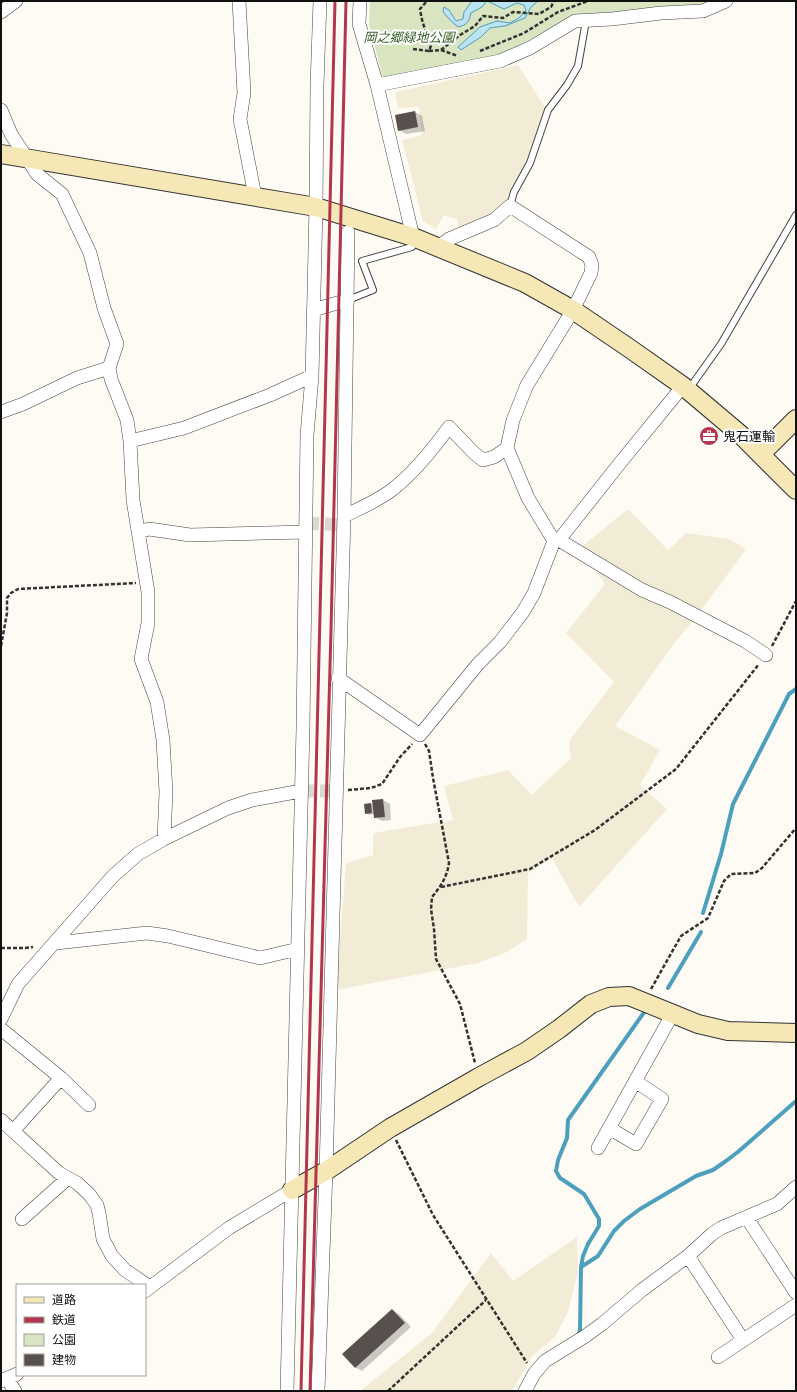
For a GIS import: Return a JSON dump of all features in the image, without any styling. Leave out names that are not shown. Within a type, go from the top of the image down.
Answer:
[{"type":"street","points":[[1,12],[16,1]]},
{"type":"street","points":[[239,1],[244,92],[240,119],[255,196]]},
{"type":"street","points":[[287,1391],[298,949],[307,434],[312,376],[317,85],[320,1]]},
{"type":"street","points":[[360,1],[359,24],[377,84],[413,236]]},
{"type":"street","points":[[377,84],[500,61],[530,48],[575,21],[612,19],[661,13],[703,11],[726,1]]},
{"type":"street","points":[[1,110],[11,134],[37,174],[62,194],[90,253],[104,308],[117,344],[109,368],[111,379],[127,420],[134,500],[147,583],[148,623],[141,659],[157,702],[163,740],[166,792],[164,839]]},
{"type":"street","points":[[1,154],[316,207],[413,236],[526,283],[573,310],[685,388],[717,414],[761,454],[796,490]]},
{"type":"street","points":[[438,247],[449,239],[494,220],[510,206],[589,257],[592,265],[591,273],[573,310],[527,385],[513,420],[508,448],[528,498],[556,541],[642,590],[670,602],[745,641],[766,655]]},
{"type":"street","points":[[318,1391],[326,1171],[338,678],[344,516],[348,232]]},
{"type":"street","points":[[313,310],[348,300]]},
{"type":"street","points":[[1,412],[23,404],[77,378],[109,368]]},
{"type":"street","points":[[130,441],[184,428],[270,395],[312,376]]},
{"type":"street","points":[[338,678],[420,735],[478,664],[500,642],[524,612],[534,593],[556,541],[620,462],[685,388]]},
{"type":"street","points":[[761,454],[796,419]]},
{"type":"street","points":[[344,516],[373,502],[393,489],[429,455],[449,427],[474,453],[483,460],[494,458],[508,448]]},
{"type":"street","points":[[138,532],[149,529],[190,535],[306,532]]},
{"type":"street","points":[[1,1019],[18,984],[56,943],[113,876],[138,854],[164,839],[228,808],[252,800],[301,791]]},
{"type":"street","points":[[56,943],[147,933],[168,936],[260,958],[298,949]]},
{"type":"street","points":[[148,1289],[229,1228],[326,1171],[390,1128],[527,1051],[559,1030],[591,1004],[609,997],[629,996],[698,1024],[728,1031],[796,1033]]},
{"type":"street","points":[[598,1148],[673,1014]]},
{"type":"street","points":[[1,1029],[61,1078],[89,1105]]},
{"type":"street","points":[[13,1131],[61,1078]]},
{"type":"street","points":[[609,1128],[636,1144],[662,1099],[635,1082]]},
{"type":"street","points":[[1,1120],[59,1173],[77,1183],[90,1194],[97,1205],[103,1238],[112,1256],[125,1270],[142,1284]]},
{"type":"street","points":[[22,1219],[68,1178]]},
{"type":"street","points":[[525,1391],[534,1374],[545,1362],[584,1337],[642,1290],[688,1256],[712,1234],[721,1228],[777,1204],[796,1187]]},
{"type":"street","points":[[746,1218],[796,1293]]},
{"type":"street","points":[[688,1256],[743,1340]]},
{"type":"street","points":[[718,1357],[796,1305]]},
{"type":"street","points":[[8,1378],[15,1391]]},
{"type":"lane","points":[[510,206],[514,192],[530,163],[548,110],[568,85],[578,66],[586,21]]},
{"type":"lane","points":[[685,388],[721,344],[796,215]]},
{"type":"lane","points":[[348,300],[373,290],[362,261],[412,247],[413,236]]},
{"type":"path","points":[[427,1],[420,9],[426,33],[432,43],[429,51]]},
{"type":"path","points":[[442,50],[474,26],[483,16],[504,18],[513,12],[539,14],[551,7],[554,1]]},
{"type":"path","points":[[473,53],[524,33],[558,12],[588,1]]},
{"type":"path","points":[[413,49],[429,51],[442,50],[458,56],[465,54]]},
{"type":"path","points":[[1,646],[7,598],[11,593],[18,589],[147,583]]},
{"type":"path","points":[[440,887],[530,869],[595,830],[676,769],[766,655],[796,601]]},
{"type":"path","points":[[335,790],[371,788],[382,784],[400,757],[420,735],[429,751],[432,778],[449,863],[447,875],[432,897],[431,909],[436,960],[460,1004],[479,1077]]},
{"type":"path","points":[[644,1002],[681,936],[708,918],[724,881],[731,874],[755,873],[762,868],[796,828]]},
{"type":"path","points":[[1,948],[24,948],[56,943]]},
{"type":"path","points":[[390,1128],[433,1215],[534,1374]]},
{"type":"path","points":[[388,1391],[486,1300]]},
{"type":"shaded area","points":[[518,65],[546,109],[528,157],[506,202],[485,218],[457,230],[458,220],[444,215],[436,229],[423,221],[402,140],[422,135],[419,107],[398,108],[395,92]]},
{"type":"shaded area","points":[[628,509],[668,550],[686,533],[729,539],[746,549],[700,612],[673,645],[615,726],[660,750],[640,785],[667,809],[579,907],[552,858],[528,873],[527,939],[507,952],[478,963],[336,990],[346,863],[373,855],[373,833],[453,820],[444,786],[508,770],[532,795],[571,758],[569,741],[614,682],[566,633],[605,584],[580,548]]},
{"type":"shaded area","points":[[577,1237],[578,1272],[568,1312],[555,1337],[532,1356],[512,1391],[360,1391],[432,1333],[491,1253],[513,1281]]},
{"type":"green space","name":"岡之郷緑地公園","points":[[370,1],[715,1],[708,4],[573,15],[498,57],[383,78],[369,25]]},
{"type":"water","points":[[472,1],[487,1],[482,7],[471,13],[467,23],[461,26],[458,27],[443,12],[444,7],[449,10],[456,21],[463,19],[464,12]]},
{"type":"water","points":[[487,1],[538,1],[531,7],[525,18],[505,26],[490,28],[481,37],[461,50],[458,47],[480,27],[497,21],[510,23],[519,18],[526,10],[524,5],[517,3],[504,9]]},
{"type":"building","points":[[415,111],[418,127],[398,131],[395,115]]},
{"type":"building","points":[[383,799],[385,817],[374,818],[372,800]]},
{"type":"building","points":[[371,803],[372,813],[365,814],[364,804]]},
{"type":"building","points":[[392,1309],[405,1323],[355,1368],[342,1354]]},
{"type":"waterway","points":[[703,913],[721,854],[733,804],[789,694],[796,689]]},
{"type":"waterway","points":[[668,988],[701,932]]},
{"type":"waterway","points":[[578,1335],[580,1331],[581,1267],[583,1256],[588,1244],[599,1226],[599,1219],[584,1194],[560,1178],[556,1171],[558,1160],[567,1138],[568,1120],[645,1011]]},
{"type":"waterway","points":[[581,1267],[598,1256],[614,1231],[624,1221],[640,1209],[696,1176],[713,1170],[726,1161],[796,1101]]},
{"type":"tunnel","points":[[306,523],[343,525]]},
{"type":"tunnel","points":[[301,791],[335,791]]},
{"type":"railway","points":[[301,1391],[335,1]]},
{"type":"railway","points":[[310,1391],[331,630],[346,1]]},
{"type":"place","name":"鬼石運輸","points":[[709,436]]}]
